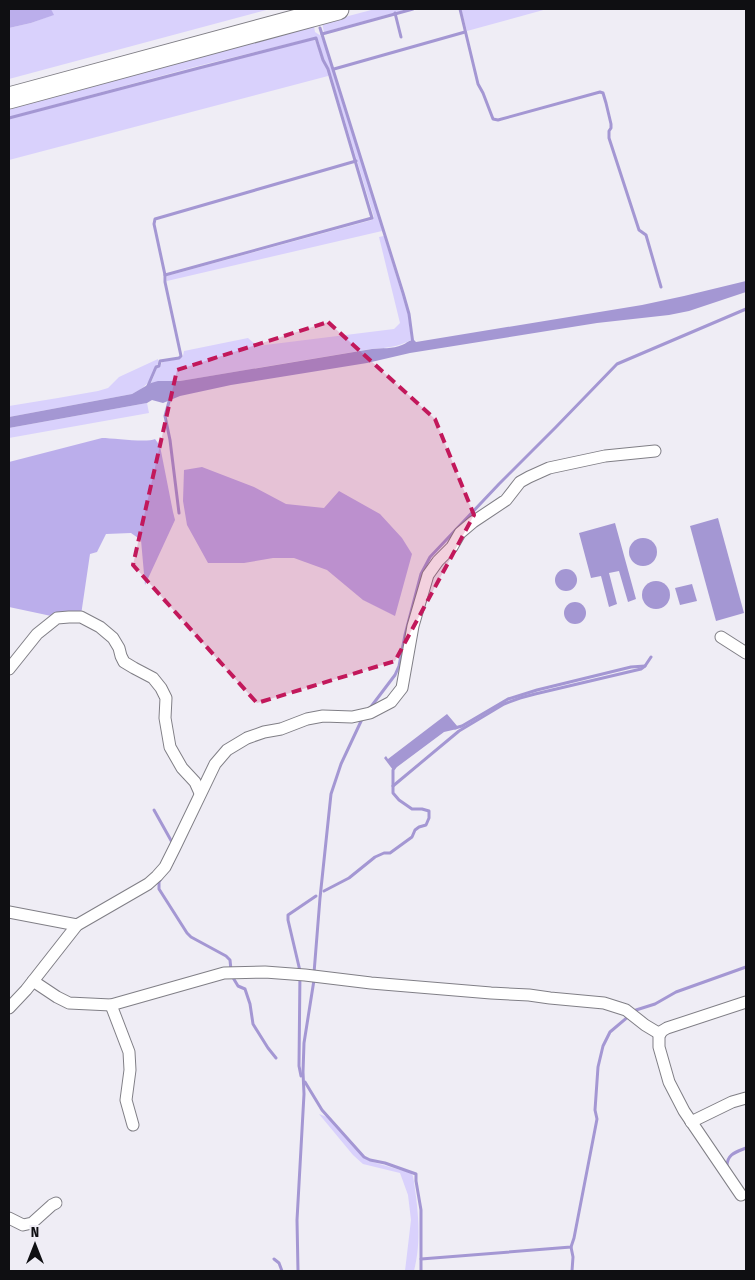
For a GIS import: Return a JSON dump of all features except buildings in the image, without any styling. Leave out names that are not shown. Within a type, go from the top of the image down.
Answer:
[{"type":"highway","points":[[9,86],[297,9]]},
{"type":"highway","points":[[9,98],[338,9]]},
{"type":"street","points":[[9,1008],[26,990],[76,925],[140,889],[157,876],[176,847],[200,792],[215,764],[227,750],[247,738],[281,729],[307,719],[323,716],[352,717],[370,714],[391,702],[402,688],[413,626],[428,575],[438,561],[452,547],[460,533],[506,500],[520,482],[530,476],[550,468],[605,456],[655,451]]},
{"type":"street","points":[[9,669],[37,634],[57,618],[81,617],[100,627],[113,638],[124,662],[154,678],[161,688],[166,698],[165,718],[170,747],[182,768],[195,782],[200,792]]},
{"type":"street","points":[[721,637],[746,653]]},
{"type":"street","points":[[9,912],[76,925]]},
{"type":"street","points":[[33,981],[69,1003],[111,1005],[224,973],[265,972],[304,975],[381,984],[529,995],[604,1003],[626,1010],[660,1034]]},
{"type":"street","points":[[741,1195],[684,1112],[669,1082],[659,1048],[659,1036],[667,1028],[746,1002]]},
{"type":"street","points":[[111,1005],[129,1052],[130,1070],[126,1100],[134,1125]]},
{"type":"street","points":[[691,1122],[732,1102],[746,1098]]},
{"type":"street","points":[[9,1218],[24,1225],[32,1223],[56,1203]]},
{"type":"highlighted area","points":[[328,322],[435,419],[474,515],[395,661],[257,703],[133,565],[177,370]]},
{"type":"shaded area","points":[[9,9],[51,9],[54,15],[9,28]]},
{"type":"shaded area","points":[[51,9],[270,9],[9,79],[9,28],[53,15]]},
{"type":"shaded area","points":[[375,9],[408,9],[324,32],[322,23]]},
{"type":"shaded area","points":[[461,9],[547,9],[467,31]]},
{"type":"shaded area","points":[[314,26],[315,32],[321,36],[333,69],[382,231],[167,281],[167,276],[372,220],[374,217],[329,68],[323,58],[316,37],[198,66],[9,117],[9,109]]},
{"type":"shaded area","points":[[314,39],[329,74],[328,76],[9,160],[9,119]]},
{"type":"shaded area","points":[[384,236],[408,314],[411,340],[392,347],[180,381],[151,383],[157,368],[160,367],[162,362],[179,359],[183,356],[184,351],[248,338],[257,346],[394,329],[400,323],[379,237]]},
{"type":"shaded area","points":[[746,281],[746,292],[689,311],[669,315],[597,323],[410,353],[367,363],[231,385],[180,396],[163,403],[152,400],[147,403],[9,428],[9,417],[132,394],[158,381],[180,381],[372,349],[395,347],[412,340],[416,342],[642,305]]},
{"type":"shaded area","points":[[158,359],[158,364],[155,366],[147,383],[132,394],[9,417],[9,406],[108,388],[119,377]]},
{"type":"shaded area","points":[[147,403],[149,413],[9,438],[9,428]]},
{"type":"shaded area","points":[[102,438],[155,439],[160,446],[175,520],[145,585],[141,540],[131,533],[106,534],[97,552],[90,554],[81,615],[56,617],[9,607],[9,462]]},
{"type":"shaded area","points":[[202,467],[254,487],[286,504],[324,508],[339,491],[380,514],[402,538],[412,554],[395,616],[363,600],[327,570],[294,558],[273,558],[244,563],[208,563],[187,525],[183,501],[184,470]]},
{"type":"shaded area","points":[[718,518],[744,613],[716,621],[690,526]]},
{"type":"shaded area","points":[[615,523],[636,599],[628,602],[619,571],[609,573],[617,604],[609,607],[601,576],[591,578],[579,533]]},
{"type":"shaded area","points":[[643,538],[653,542],[657,552],[653,562],[643,566],[633,562],[629,552],[633,542]]},
{"type":"shaded area","points":[[566,569],[574,572],[577,580],[574,588],[566,591],[558,588],[555,580],[558,572]]},
{"type":"shaded area","points":[[656,581],[666,585],[670,595],[666,605],[656,609],[646,605],[642,595],[646,585]]},
{"type":"shaded area","points":[[692,584],[697,601],[680,605],[675,588]]},
{"type":"shaded area","points":[[575,602],[583,605],[586,613],[583,621],[575,624],[567,621],[564,613],[567,605]]},
{"type":"shaded area","points":[[447,714],[458,727],[457,729],[444,732],[393,770],[384,758],[386,756],[388,759]]},
{"type":"shaded area","points":[[319,1114],[327,1117],[363,1157],[369,1161],[411,1173],[413,1176],[419,1236],[414,1271],[405,1271],[411,1220],[408,1195],[400,1173],[363,1164],[353,1155]]},
{"type":"waterway","points":[[322,34],[413,9]]},
{"type":"waterway","points":[[460,9],[478,84],[493,119],[498,120],[600,92],[603,93],[611,124],[609,138],[639,230],[646,235],[661,287]]},
{"type":"waterway","points":[[395,13],[401,37]]},
{"type":"waterway","points":[[320,28],[403,293],[409,314],[413,344]]},
{"type":"waterway","points":[[334,69],[465,32]]},
{"type":"waterway","points":[[9,118],[316,38],[328,69],[372,218],[165,275]]},
{"type":"waterway","points":[[147,388],[160,361],[181,356],[165,282],[154,224],[155,219],[356,161]]},
{"type":"waterway","points":[[370,708],[395,675],[399,666],[421,574],[430,557],[617,364],[746,309]]},
{"type":"waterway","points":[[170,398],[165,416],[170,440],[179,513]]},
{"type":"waterway","points":[[393,786],[459,731],[504,704],[535,694],[641,669],[651,657]]},
{"type":"waterway","points":[[455,728],[462,726],[508,699],[631,667],[645,666]]},
{"type":"waterway","points":[[314,973],[331,794],[341,764],[363,717]]},
{"type":"waterway","points":[[324,891],[349,878],[375,857],[384,853],[390,853],[412,837],[415,830],[426,825],[429,811],[412,809],[393,793],[393,770],[395,767]]},
{"type":"waterway","points":[[154,810],[173,844]]},
{"type":"waterway","points":[[162,877],[159,882],[159,889],[187,933],[226,956],[230,960],[231,970]]},
{"type":"waterway","points":[[301,1076],[299,1066],[300,971],[288,915],[316,896]]},
{"type":"waterway","points":[[421,1259],[571,1247],[597,1119],[595,1110],[598,1067],[603,1046],[610,1032],[636,1010],[655,1004],[676,992],[746,967]]},
{"type":"waterway","points":[[232,976],[238,986],[245,989],[250,1004],[253,1024],[276,1058]]},
{"type":"waterway","points":[[298,1271],[297,1220],[304,1094],[304,1043],[314,980]]},
{"type":"waterway","points":[[305,1082],[322,1110],[364,1157],[416,1174],[421,1210],[421,1271]]},
{"type":"waterway","points":[[727,1166],[730,1156],[746,1148]]},
{"type":"waterway","points":[[571,1247],[573,1257],[572,1271]]},
{"type":"waterway","points":[[274,1259],[279,1263],[282,1271]]}]
